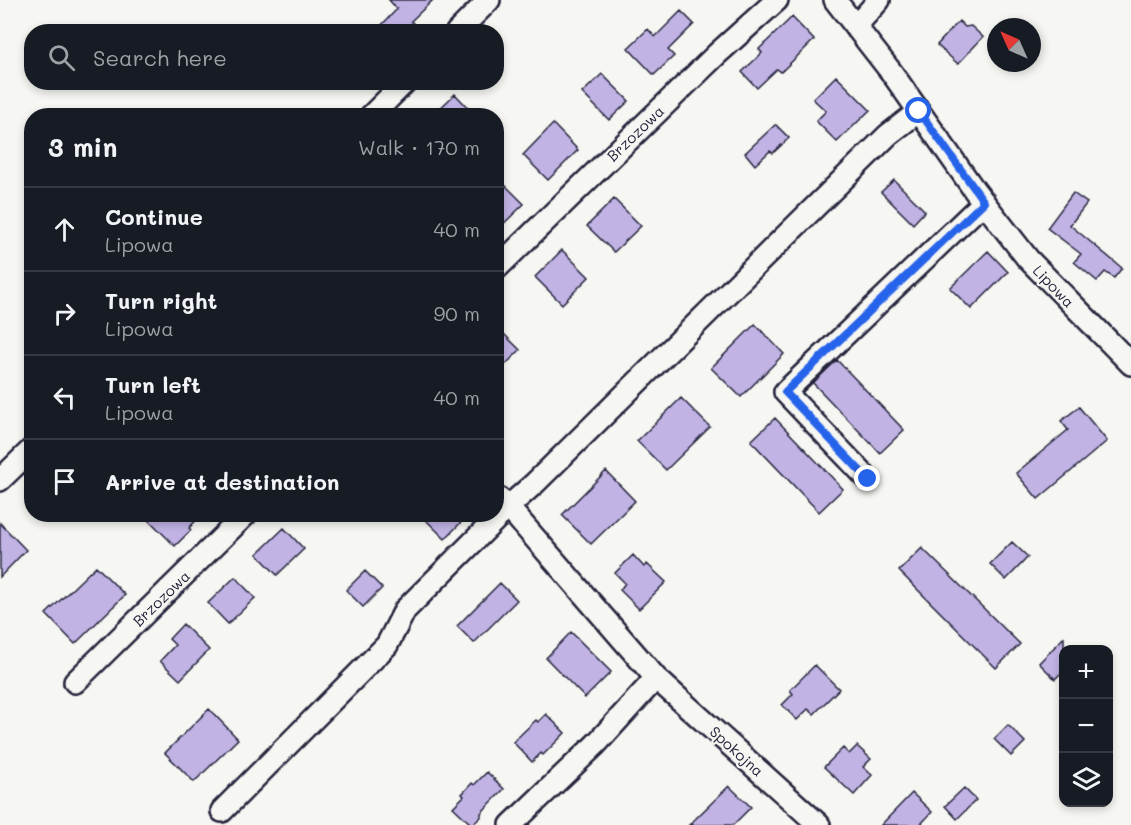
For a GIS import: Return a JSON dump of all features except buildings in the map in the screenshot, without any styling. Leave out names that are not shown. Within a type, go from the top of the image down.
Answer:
[{"type":"street","points":[[465,24],[489,0]]},
{"type":"street","name":"Brzozowa","points":[[504,261],[717,54],[777,0]]},
{"type":"street","name":"Lipowa","points":[[835,0],[892,73],[984,202],[1028,259],[1131,364]]},
{"type":"street","points":[[855,27],[879,0]]},
{"type":"street","points":[[379,108],[397,90]]},
{"type":"street","points":[[504,500],[536,483],[888,135],[919,111]]},
{"type":"street","points":[[868,479],[785,392],[984,202]]},
{"type":"street","points":[[0,480],[24,458]]},
{"type":"street","name":"Spokojna","points":[[504,503],[656,678],[819,825]]},
{"type":"street","name":"Brzozowa","points":[[75,682],[238,522]]},
{"type":"street","points":[[222,811],[387,645],[405,610],[483,522]]},
{"type":"street","points":[[511,825],[596,744],[656,678]]},
{"type":"route","points":[[868,479],[785,392],[984,202],[919,111]]}]
